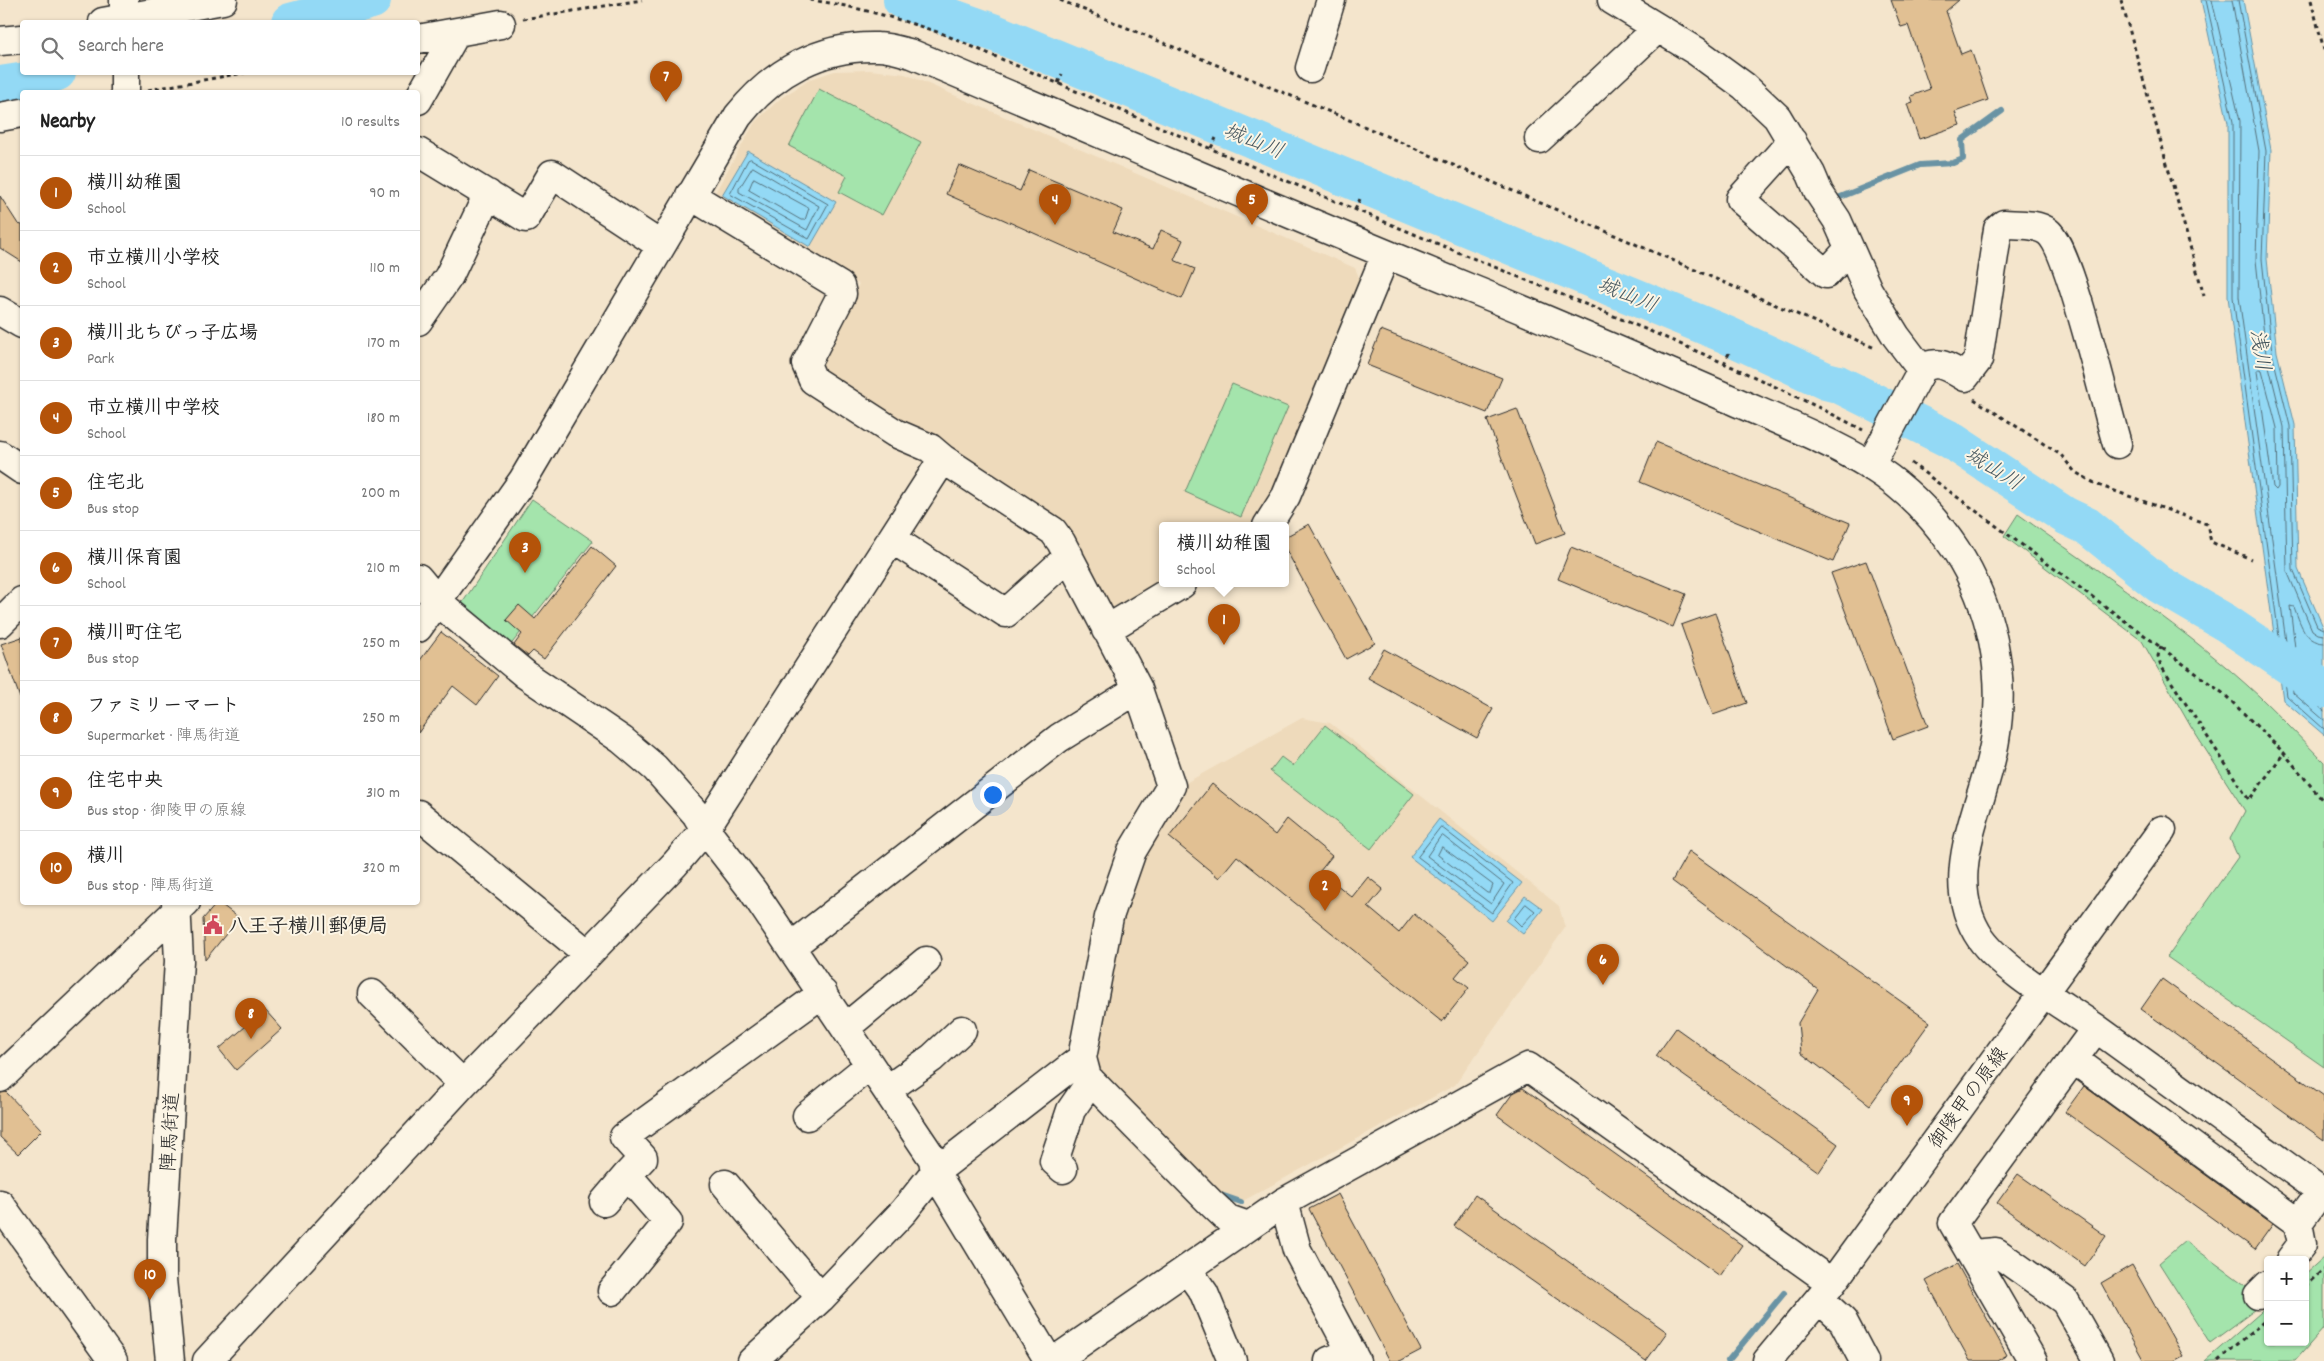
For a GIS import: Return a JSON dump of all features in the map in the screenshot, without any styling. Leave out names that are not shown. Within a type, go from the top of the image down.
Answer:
[{"type":"street","points":[[120,17],[222,0]]},
{"type":"street","points":[[1310,68],[1331,0]]},
{"type":"street","points":[[1612,0],[1696,51],[1744,86],[1777,117],[1811,174],[1819,193],[1837,220],[1868,290],[1920,372]]},
{"type":"street","points":[[420,40],[501,24]]},
{"type":"street","points":[[1539,138],[1658,28]]},
{"type":"street","points":[[420,96],[456,33]]},
{"type":"street","points":[[0,41],[20,39]]},
{"type":"street","points":[[420,625],[523,480],[690,195],[738,116],[754,96],[792,67],[833,50],[880,47],[912,54],[1386,254],[1570,329],[1819,439],[1870,466],[1916,502],[1939,526],[1970,573],[1985,610],[1999,674],[1999,702],[1995,742],[1962,867],[1963,892],[1967,911],[1986,945],[2003,962],[2321,1191],[2298,1223]]},
{"type":"street","points":[[0,117],[20,114]]},
{"type":"street","points":[[1792,141],[1740,199],[1826,274],[1849,248]]},
{"type":"street","points":[[420,153],[526,218],[552,174],[660,245]]},
{"type":"street","points":[[420,318],[449,276],[488,194]]},
{"type":"street","points":[[690,195],[840,286],[842,294],[806,364],[813,380],[895,433],[930,448],[943,460],[1053,531],[1069,556],[1138,689],[1171,786],[1132,851],[1109,917],[1086,1070],[1054,1162],[1063,1170]]},
{"type":"street","points":[[1870,466],[1920,372],[1929,363],[1939,363],[1965,378],[1978,360],[1998,229],[2004,224],[2040,228],[2054,239],[2077,297],[2117,444]]},
{"type":"street","points":[[1270,522],[1286,496],[1386,254]]},
{"type":"street","points":[[0,311],[20,323]]},
{"type":"street","points":[[0,455],[20,469]]},
{"type":"street","points":[[207,1361],[463,1084],[676,864],[704,829],[943,460]]},
{"type":"street","points":[[892,539],[1006,614],[1069,556]]},
{"type":"street","points":[[420,580],[438,602],[526,675],[622,740],[655,768],[696,814],[704,829],[754,891],[888,1089],[932,1159],[935,1172],[1049,1361]]},
{"type":"street","points":[[1106,630],[1177,587]]},
{"type":"street","points":[[0,623],[20,603]]},
{"type":"street","points":[[792,946],[1060,738],[1138,689]]},
{"type":"street","points":[[420,816],[588,954]]},
{"type":"street","name":"御陵甲の原線","points":[[1767,1361],[1825,1291],[2162,830]]},
{"type":"street","points":[[0,1078],[180,906]]},
{"type":"street","name":"陣馬街道","points":[[170,1361],[162,1279],[162,1239],[179,961],[180,906]]},
{"type":"street","points":[[845,1028],[926,961]]},
{"type":"street","points":[[604,1202],[643,1158],[624,1137],[823,993]]},
{"type":"street","points":[[372,994],[463,1084]]},
{"type":"street","points":[[2033,1361],[1953,1223],[2096,1028]]},
{"type":"street","points":[[888,1089],[932,1058],[962,1030]]},
{"type":"street","points":[[2073,1060],[2298,1223],[2302,1244],[2293,1256]]},
{"type":"street","points":[[807,1116],[870,1065]]},
{"type":"street","points":[[1054,1361],[1284,1202],[1528,1068],[1825,1291],[1864,1361]]},
{"type":"street","points":[[752,1361],[821,1298],[904,1211],[935,1172],[1086,1070]]},
{"type":"street","points":[[1086,1070],[1210,1203],[1228,1219],[1248,1226]]},
{"type":"street","points":[[610,1291],[668,1222],[627,1175]]},
{"type":"street","points":[[725,1184],[821,1298]]},
{"type":"street","points":[[1284,1202],[1297,1250],[1346,1358]]},
{"type":"street","points":[[0,1204],[113,1361]]},
{"type":"street","points":[[1972,1254],[1996,1252],[2065,1302],[2099,1361]]},
{"type":"street","points":[[1187,1269],[1204,1293],[1232,1361]]},
{"type":"path","points":[[501,24],[622,1],[642,0]]},
{"type":"path","points":[[810,0],[844,5],[943,34],[1724,364],[1825,410],[1884,441],[2224,694],[2284,753],[2324,802]]},
{"type":"path","points":[[1060,0],[1347,119],[1880,350]]},
{"type":"path","points":[[2121,0],[2204,296]]},
{"type":"path","points":[[2311,0],[2324,50]]},
{"type":"path","points":[[899,25],[900,20]]},
{"type":"path","points":[[941,40],[943,34]]},
{"type":"path","points":[[1058,83],[1062,74]]},
{"type":"path","points":[[130,86],[223,75]]},
{"type":"path","points":[[1211,148],[1216,138]]},
{"type":"path","points":[[1356,210],[1360,199]]},
{"type":"path","points":[[1724,364],[1729,353]]},
{"type":"path","points":[[1969,396],[2061,455],[2075,472],[2098,485],[2207,524],[2211,542],[2251,559]]},
{"type":"path","points":[[2161,646],[2158,656],[2162,666],[2249,800],[2284,753]]},
{"type":"path","points":[[2309,1282],[2324,1269]]},
{"type":"path","points":[[2218,1361],[2264,1300]]},
{"type":"shaded area","points":[[870,70],[905,74],[1355,268],[1361,282],[1271,499],[1256,522],[1159,522],[1159,582],[1112,608],[1064,527],[825,373],[819,362],[859,284],[712,198],[755,122],[781,98],[811,79],[835,71]]},
{"type":"shaded area","points":[[1302,718],[1330,723],[1559,906],[1565,928],[1455,1085],[1241,1202],[1219,1195],[1101,1073],[1096,1043],[1129,894],[1145,845],[1182,785]]},
{"type":"green space","points":[[819,89],[921,142],[882,215],[839,192],[847,176],[789,146]]},
{"type":"green space","points":[[1232,384],[1288,407],[1241,517],[1185,492]]},
{"type":"green space","points":[[532,499],[593,541],[509,647],[461,605]]},
{"type":"green space","points":[[2018,514],[2173,624],[2260,697],[2324,762],[2324,1067],[2167,957],[2238,857],[2230,839],[2245,811],[2191,727],[2142,641],[2004,536]]},
{"type":"green space","points":[[1325,725],[1414,794],[1371,849],[1270,771],[1281,757],[1293,766]]},
{"type":"green space","points":[[2185,1241],[2264,1299],[2264,1303],[2210,1343],[2159,1263]]},
{"type":"green space","points":[[2324,1257],[2324,1328],[2309,1345],[2309,1301],[2309,1270]]},
{"type":"green space","points":[[2264,1309],[2264,1346],[2308,1346],[2295,1361],[2205,1361]]},
{"type":"water","name":"浅川","points":[[2201,0],[2243,0],[2271,150],[2267,259],[2277,352],[2295,425],[2298,569],[2324,629],[2324,735],[2283,700],[2228,297],[2228,123]]},
{"type":"water","points":[[748,151],[836,202],[810,247],[722,195]]},
{"type":"water","points":[[1439,819],[1522,883],[1492,921],[1410,857]]},
{"type":"water","points":[[1525,896],[1543,909],[1523,934],[1506,921]]},
{"type":"building","points":[[1891,0],[1959,0],[1946,11],[1961,54],[1971,50],[1988,100],[1955,112],[1960,125],[1919,139],[1907,104],[1913,102],[1911,96],[1930,89],[1908,25],[1901,27]]},
{"type":"building","points":[[959,165],[1020,191],[1029,170],[1123,210],[1113,232],[1153,249],[1161,230],[1183,240],[1174,260],[1195,269],[1182,299],[946,194]]},
{"type":"building","points":[[0,196],[20,224],[20,261],[0,248]]},
{"type":"building","points":[[1381,330],[1502,378],[1487,413],[1367,365]]},
{"type":"building","points":[[1517,409],[1565,533],[1535,544],[1487,420]]},
{"type":"building","points":[[1656,442],[1850,523],[1833,562],[1640,482]]},
{"type":"building","points":[[1309,524],[1375,643],[1346,659],[1289,555],[1289,535]]},
{"type":"building","points":[[592,546],[616,566],[544,659],[533,651],[528,656],[514,645],[522,634],[506,620],[519,605],[535,619]]},
{"type":"building","points":[[1571,547],[1686,594],[1673,627],[1558,579]]},
{"type":"building","points":[[1866,561],[1928,726],[1893,739],[1831,573]]},
{"type":"building","points":[[1715,613],[1747,703],[1713,715],[1681,625]]},
{"type":"building","points":[[441,632],[498,676],[477,705],[453,686],[420,730],[420,660]]},
{"type":"building","points":[[20,638],[20,698],[1,644]]},
{"type":"building","points":[[1384,649],[1493,709],[1477,738],[1368,678]]},
{"type":"building","points":[[1212,784],[1275,835],[1287,819],[1332,856],[1320,871],[1352,897],[1368,877],[1383,889],[1368,907],[1399,933],[1414,914],[1469,960],[1455,977],[1469,988],[1442,1022],[1237,856],[1219,878],[1169,837]]},
{"type":"building","points":[[1689,851],[1930,1022],[1870,1105],[1801,1053],[1798,1023],[1818,989],[1672,881]]},
{"type":"building","points":[[215,905],[222,905],[239,918],[205,960],[203,919]]},
{"type":"building","points":[[2162,979],[2324,1096],[2324,1140],[2141,1009]]},
{"type":"building","points":[[265,1010],[282,1029],[236,1070],[219,1049]]},
{"type":"building","points":[[1676,1028],[1838,1144],[1819,1172],[1656,1056]]},
{"type":"building","points":[[2084,1086],[2273,1224],[2255,1249],[2065,1112]]},
{"type":"building","points":[[1523,1088],[1742,1245],[1720,1276],[1497,1115],[1513,1093]]},
{"type":"building","points":[[6,1092],[42,1130],[18,1154],[0,1137],[0,1093]]},
{"type":"building","points":[[2018,1174],[2106,1236],[2085,1266],[1997,1203]]},
{"type":"building","points":[[1338,1194],[1421,1350],[1400,1361],[1390,1361],[1309,1209]]},
{"type":"building","points":[[1475,1195],[1667,1332],[1646,1361],[1454,1226]]},
{"type":"building","points":[[1957,1264],[2007,1355],[1997,1361],[1970,1361],[1926,1281]]},
{"type":"building","points":[[2132,1265],[2183,1356],[2174,1361],[2144,1361],[2101,1283]]},
{"type":"waterway","name":"城山川","points":[[297,20],[372,0]]},
{"type":"waterway","name":"城山川","points":[[902,0],[995,33],[1727,335],[1826,381],[1838,384],[1949,439],[2066,516],[2087,526],[2159,584],[2226,623],[2324,689]]},
{"type":"waterway","name":"城山川","points":[[0,85],[39,79],[49,75]]},
{"type":"waterway","points":[[1833,200],[1920,165],[1953,163],[1963,159],[1962,140],[2002,111]]},
{"type":"waterway","points":[[1218,1194],[1241,1202]]},
{"type":"waterway","points":[[1728,1361],[1784,1293]]},
{"type":"place","name":"横川町住宅","points":[[666,102]]},
{"type":"place","name":"市立横川中学校","points":[[1055,225]]},
{"type":"place","name":"住宅北","points":[[1252,225]]},
{"type":"place","name":"横川北ちびっ子広場","points":[[525,573]]},
{"type":"place","name":"横川幼稚園","points":[[1224,645]]},
{"type":"place","name":"市立横川小学校","points":[[1325,911]]},
{"type":"place","name":"八王子横川郵便局","points":[[213,925]]},
{"type":"place","name":"横川保育園","points":[[1603,985]]},
{"type":"place","name":"ファミリーマート","points":[[251,1039]]},
{"type":"place","name":"住宅中央","points":[[1907,1126]]},
{"type":"place","name":"横川","points":[[150,1300]]}]
